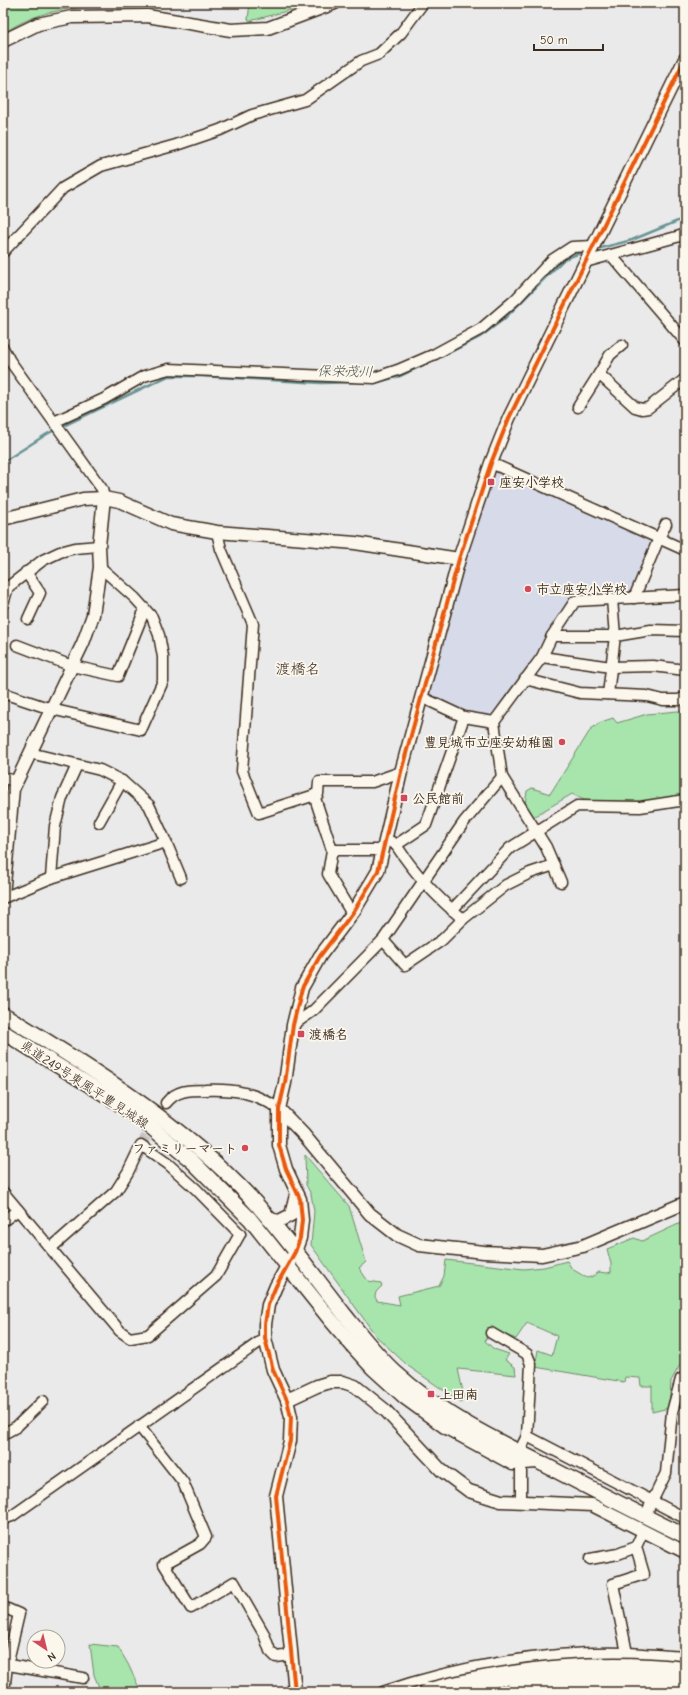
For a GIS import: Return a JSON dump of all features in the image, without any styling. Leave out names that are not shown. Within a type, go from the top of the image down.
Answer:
[{"type":"highway","points":[[429,1692],[517,1674],[580,1667],[616,1666],[685,1671]]},
{"type":"highway","points":[[514,1692],[561,1685],[594,1683],[649,1684],[685,1688]]},
{"type":"main road","name":"県道249号東風平豊見城線","points":[[3,1014],[83,1063],[156,1114],[226,1173],[269,1219],[363,1338],[395,1372],[446,1411],[520,1458],[536,1461],[685,1536]]},
{"type":"main road","name":"県道249号東風平豊見城線","points":[[3,1032],[114,1100],[173,1144],[210,1178],[250,1219],[353,1346],[373,1368],[405,1397],[423,1411],[470,1441],[513,1464],[520,1458]]},
{"type":"street","points":[[3,41],[38,24],[72,17],[146,16],[231,30],[268,28],[335,3]]},
{"type":"street","points":[[3,252],[63,188],[101,166],[176,145],[220,130],[252,115],[305,100],[361,61],[378,54],[401,33],[423,3]]},
{"type":"street","points":[[294,1692],[292,1655],[276,1496],[290,1441],[292,1417],[287,1400],[273,1370],[265,1338],[265,1324],[268,1305],[276,1286],[295,1252],[300,1238],[302,1220],[301,1205],[297,1190],[282,1157],[279,1145],[279,1109],[285,1083],[293,1025],[302,988],[320,956],[352,914],[378,871],[389,845],[401,772],[459,559],[491,463],[509,418],[685,59]]},
{"type":"street","points":[[55,423],[144,376],[169,369],[374,378],[398,370],[435,354],[481,329],[516,299],[552,260],[572,247],[590,253],[611,255],[680,236],[685,233]]},
{"type":"street","points":[[611,255],[685,341]]},
{"type":"street","points":[[578,407],[610,355],[622,345]]},
{"type":"street","points":[[3,348],[10,361],[102,489],[104,498],[99,546],[100,567],[93,616],[83,643],[13,789],[6,828],[3,895]]},
{"type":"street","points":[[599,374],[635,408],[642,410],[648,408],[685,379]]},
{"type":"street","points":[[491,463],[685,550]]},
{"type":"street","points":[[3,519],[83,499],[104,498],[119,501],[171,524],[217,532],[355,543],[459,559]]},
{"type":"street","points":[[634,598],[666,524]]},
{"type":"street","points":[[217,532],[221,549],[253,624],[242,771],[259,813],[318,794],[319,782],[372,782],[401,772]]},
{"type":"street","points":[[3,604],[8,587],[43,560],[60,552],[75,548],[99,546]]},
{"type":"street","points":[[3,693],[51,709],[141,730],[163,681],[163,657],[159,635],[152,617],[135,598],[100,567]]},
{"type":"street","points":[[26,572],[40,593],[28,619]]},
{"type":"street","points":[[561,882],[546,847],[502,777],[499,766],[494,722],[542,657],[552,636],[575,601],[685,595]]},
{"type":"street","points":[[608,694],[615,636],[612,599]]},
{"type":"street","points":[[17,645],[72,666],[118,676],[145,609]]},
{"type":"street","points":[[552,636],[615,636],[651,630],[685,631]]},
{"type":"street","points":[[542,657],[611,667],[653,666],[685,670]]},
{"type":"street","points":[[525,679],[580,693],[647,696],[663,700],[679,700],[685,697]]},
{"type":"street","points":[[421,698],[464,717],[494,722]]},
{"type":"street","points":[[332,850],[389,845],[426,825],[464,717]]},
{"type":"street","points":[[30,753],[100,770],[122,781],[149,804],[181,878]]},
{"type":"street","points":[[52,878],[55,826],[62,798],[77,764]]},
{"type":"street","points":[[293,1025],[313,1011],[383,940],[422,881],[464,822],[502,777]]},
{"type":"street","points":[[3,778],[17,781]]},
{"type":"street","points":[[99,822],[122,781]]},
{"type":"street","points":[[314,795],[332,850],[328,874],[352,914]]},
{"type":"street","points":[[452,910],[510,848],[577,806],[640,807],[685,800]]},
{"type":"street","points":[[3,898],[52,878],[166,842]]},
{"type":"street","points":[[389,845],[422,881],[463,919]]},
{"type":"street","points":[[383,940],[405,965],[442,940],[463,919],[506,885],[530,873],[554,865]]},
{"type":"street","points":[[166,1103],[177,1092],[187,1090],[236,1090],[266,1100],[279,1109],[304,1135],[370,1214],[398,1235],[419,1245],[484,1252],[542,1255],[583,1246],[685,1203]]},
{"type":"street","points":[[3,1192],[120,1331],[130,1338],[148,1335],[216,1276],[240,1234],[196,1189],[168,1164],[140,1145],[128,1172],[116,1192],[51,1248]]},
{"type":"street","points":[[269,1219],[279,1221],[291,1215],[297,1190]]},
{"type":"street","points":[[3,1221],[18,1210]]},
{"type":"street","points":[[491,1333],[527,1354],[531,1364],[527,1436],[520,1458],[521,1501]]},
{"type":"street","points":[[3,1520],[12,1516],[265,1338]]},
{"type":"street","points":[[645,1516],[666,1473],[672,1412],[681,1379]]},
{"type":"street","points":[[287,1400],[317,1386],[330,1382],[343,1382],[355,1386],[385,1410],[441,1470],[469,1491],[501,1501],[592,1505],[685,1552]]},
{"type":"street","points":[[3,1434],[16,1427],[43,1401]]},
{"type":"street","points":[[139,1426],[183,1482],[206,1537],[200,1544],[164,1564],[191,1608],[234,1582],[264,1634],[270,1651],[276,1657],[292,1655]]},
{"type":"street","points":[[527,1436],[685,1518]]},
{"type":"street","points":[[617,1692],[621,1692],[627,1653],[613,1584],[644,1574],[636,1546],[643,1531]]},
{"type":"street","points":[[590,1559],[618,1554],[636,1546]]},
{"type":"street","points":[[3,1607],[19,1614],[5,1664],[4,1692]]},
{"type":"street","points":[[383,1692],[404,1685],[490,1665],[555,1655],[627,1653],[685,1657]]},
{"type":"street","points":[[5,1664],[83,1678]]},
{"type":"shaded area","points":[[493,470],[656,540],[633,596],[573,598],[536,658],[497,715],[484,717],[425,694]]},
{"type":"green space","points":[[3,3],[135,4],[66,9],[33,18],[3,34]]},
{"type":"green space","points":[[250,3],[292,3],[294,9],[250,21],[248,19]]},
{"type":"green space","points":[[677,711],[685,712],[685,796],[663,798],[639,804],[584,800],[572,794],[533,817],[525,805],[527,791],[532,788],[550,794],[591,729],[601,722],[613,718],[617,723],[647,714]]},
{"type":"green space","points":[[305,1155],[349,1206],[366,1262],[359,1268],[368,1281],[381,1283],[382,1286],[376,1292],[375,1297],[377,1301],[400,1305],[398,1296],[439,1286],[444,1276],[446,1260],[524,1269],[544,1267],[567,1261],[572,1269],[587,1278],[599,1272],[611,1272],[611,1264],[607,1249],[634,1238],[642,1241],[685,1221],[685,1356],[671,1381],[669,1408],[652,1412],[652,1386],[641,1386],[640,1378],[625,1377],[624,1382],[535,1367],[538,1350],[552,1355],[557,1336],[527,1323],[516,1339],[489,1329],[485,1341],[494,1349],[509,1354],[505,1360],[515,1367],[516,1375],[458,1369],[464,1396],[461,1402],[408,1366],[376,1336],[311,1245],[314,1211],[311,1194],[306,1185]]},
{"type":"green space","points":[[90,1644],[118,1647],[141,1692],[101,1692],[94,1675]]},
{"type":"waterway","name":"保栄茂川","points":[[597,249],[632,240],[685,218]]},
{"type":"waterway","name":"保栄茂川","points":[[441,357],[480,337],[504,319],[564,259],[586,251]]},
{"type":"waterway","name":"保栄茂川","points":[[374,383],[400,376],[427,363]]},
{"type":"waterway","name":"保栄茂川","points":[[61,427],[168,376],[200,376],[321,383],[361,382]]},
{"type":"waterway","name":"保栄茂川","points":[[3,462],[57,429]]},
{"type":"tunnel","points":[[141,1145],[166,1103]]},
{"type":"cycle path","points":[[295,1692],[276,1496],[290,1441],[291,1417],[287,1400],[273,1370],[265,1338],[265,1324],[268,1305],[276,1286],[295,1252],[300,1238],[302,1220],[300,1199],[286,1169],[279,1145],[279,1109],[285,1083],[293,1025],[302,988],[320,956],[354,911],[378,871],[401,772],[459,559],[491,463],[509,418],[685,59]]},
{"type":"place","name":"座安小学校","points":[[491,482]]},
{"type":"place","name":"市立座安小学校","points":[[528,589]]},
{"type":"place","name":"豊見城市立座安幼稚園","points":[[562,742]]},
{"type":"place","name":"公民館前","points":[[404,798]]},
{"type":"place","name":"渡橋名","points":[[301,1034]]},
{"type":"place","name":"ファミリーマート","points":[[245,1148]]},
{"type":"place","name":"上田南","points":[[431,1394]]},
{"type":"district","name":"渡橋名","points":[[298,669]]}]
